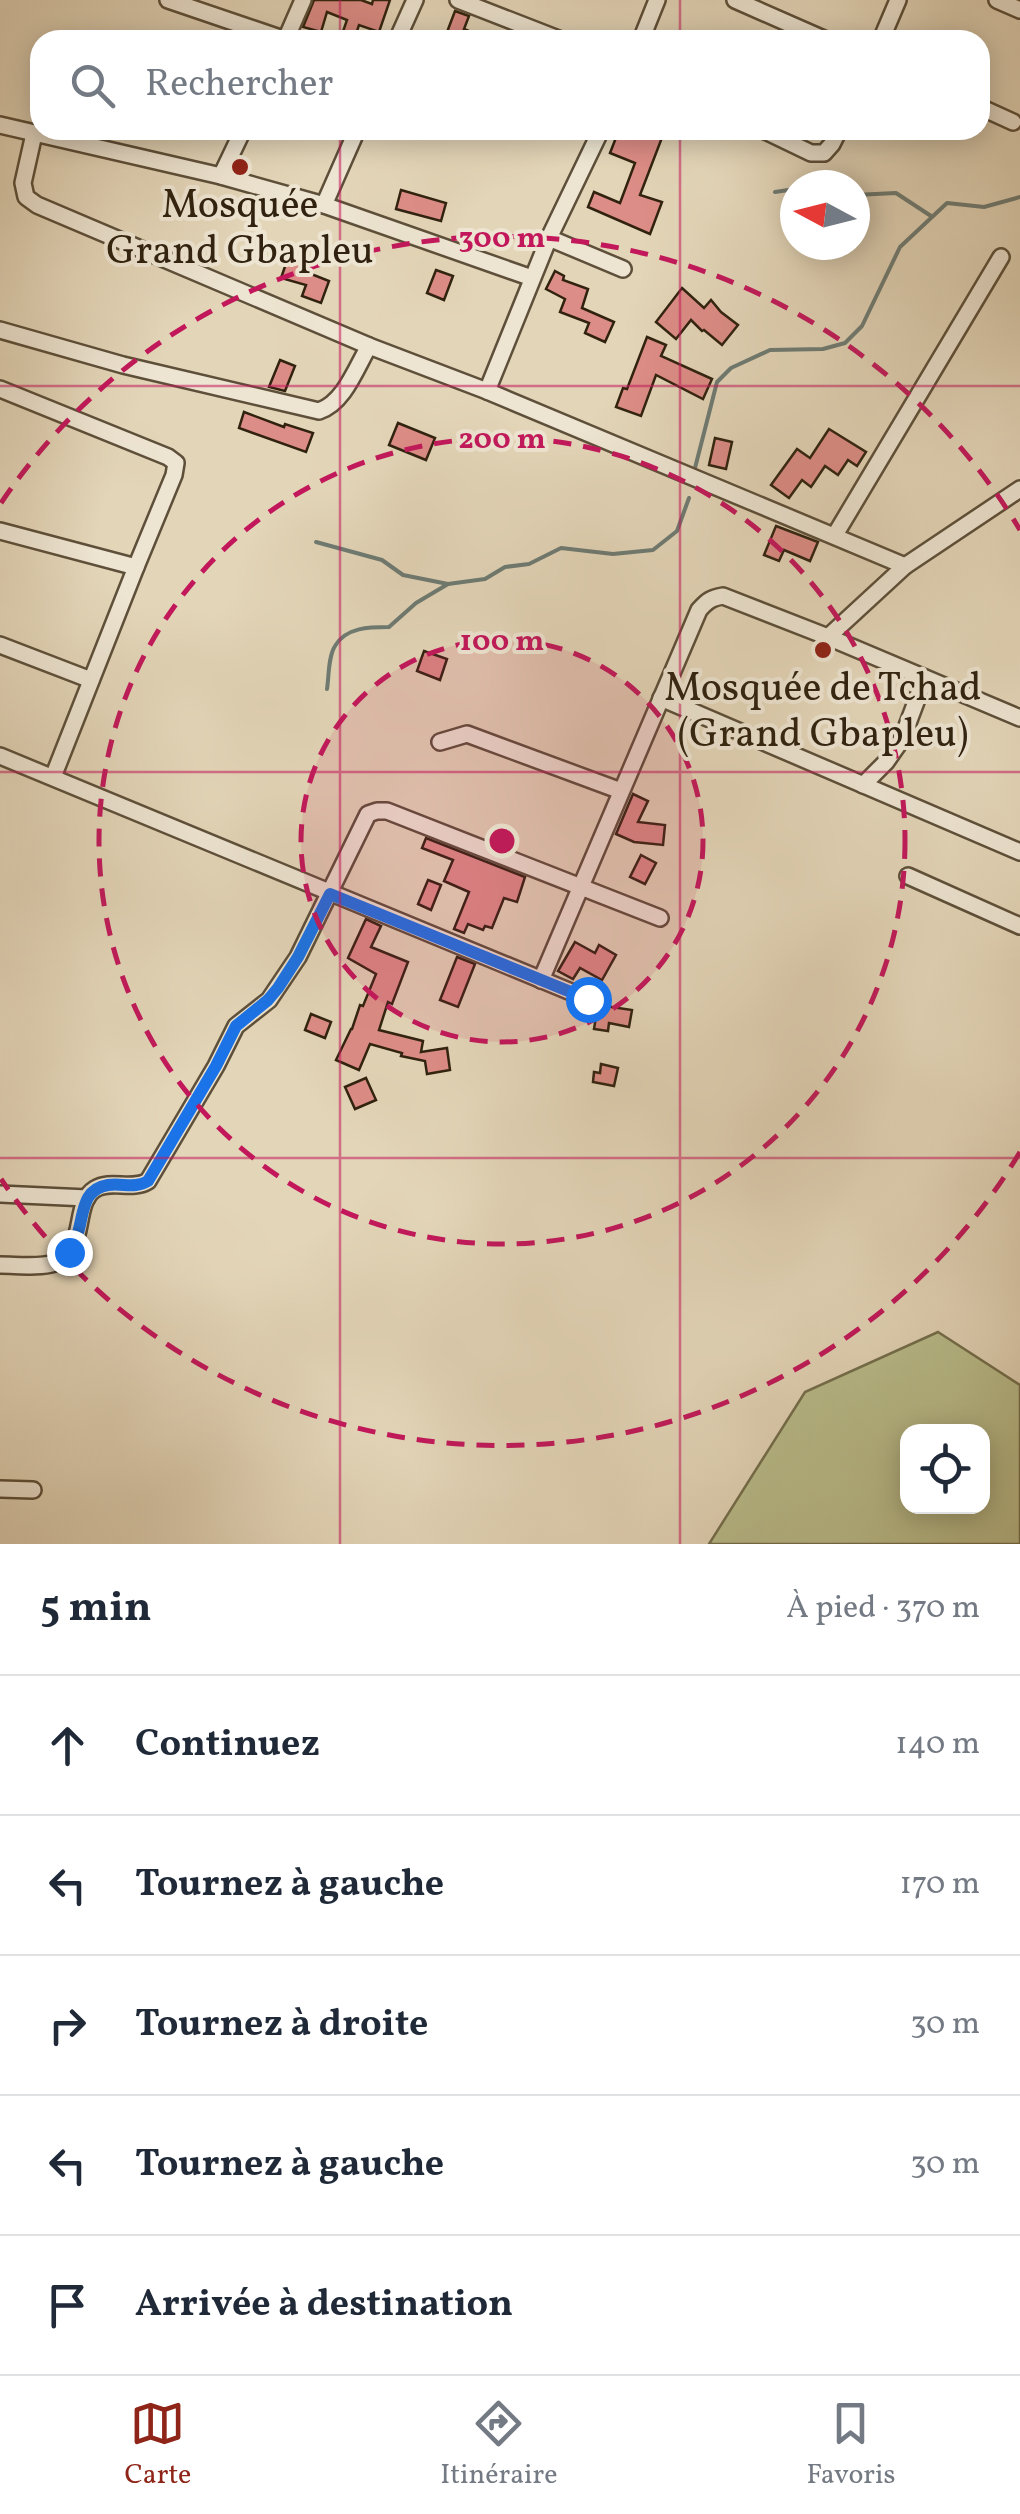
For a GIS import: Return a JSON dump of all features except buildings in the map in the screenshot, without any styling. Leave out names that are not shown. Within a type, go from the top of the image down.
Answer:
[{"type":"street","points":[[168,0],[256,30]]},
{"type":"street","points":[[290,30],[303,0]]},
{"type":"street","points":[[402,30],[415,0]]},
{"type":"street","points":[[458,0],[536,30]]},
{"type":"street","points":[[646,30],[657,0]]},
{"type":"street","points":[[735,0],[803,30]]},
{"type":"street","points":[[884,30],[898,0]]},
{"type":"street","points":[[997,0],[1020,10]]},
{"type":"street","points":[[990,112],[1013,122]]},
{"type":"street","points":[[0,126],[30,133]]},
{"type":"street","points":[[33,140],[24,183],[26,196],[37,204],[369,346],[487,391],[906,566]]},
{"type":"street","points":[[61,140],[221,176],[324,205],[532,278]]},
{"type":"street","points":[[221,176],[238,140]]},
{"type":"street","points":[[324,205],[353,140]]},
{"type":"street","points":[[487,391],[549,238],[596,140]]},
{"type":"street","points":[[784,140],[811,153],[824,152],[834,140]]},
{"type":"street","points":[[549,238],[623,269]]},
{"type":"street","points":[[835,535],[1000,257]]},
{"type":"street","points":[[0,330],[124,365],[319,412],[330,408],[338,398],[369,346]]},
{"type":"street","points":[[0,390],[176,463],[54,777]]},
{"type":"street","points":[[828,637],[906,566],[1020,489]]},
{"type":"street","points":[[0,531],[136,567]]},
{"type":"street","points":[[540,980],[699,610],[712,598],[723,596],[1020,718]]},
{"type":"street","points":[[0,645],[92,680]]},
{"type":"street","points":[[863,784],[902,739],[925,678]]},
{"type":"street","points":[[661,698],[1020,852]]},
{"type":"street","points":[[440,742],[468,734],[621,791]]},
{"type":"street","points":[[0,756],[588,999]]},
{"type":"street","points":[[0,1265],[61,1261],[78,1235],[87,1198],[94,1189],[110,1184],[141,1186],[148,1181],[236,1026],[268,1000],[298,957],[368,814],[387,811],[660,918]]},
{"type":"street","points":[[908,876],[1020,926]]},
{"type":"street","points":[[0,1194],[87,1198]]},
{"type":"street","points":[[0,1489],[33,1490]]},
{"type":"green space","points":[[938,1332],[1020,1385],[1020,1544],[709,1544],[805,1392]]},
{"type":"waterway","points":[[775,192],[780,191]]},
{"type":"waterway","points":[[870,194],[896,193],[931,216]]},
{"type":"waterway","points":[[695,468],[717,382],[731,368],[770,350],[823,349],[845,343],[862,326],[900,247],[947,203],[984,207],[1020,197]]},
{"type":"waterway","points":[[327,689],[333,651],[345,635],[366,628],[389,627],[416,603],[448,584],[485,579],[505,567],[529,564],[561,548],[613,554],[653,550],[677,531],[689,498]]},
{"type":"waterway","points":[[316,542],[382,560],[403,575],[448,584]]},
{"type":"place","name":"Mosquée Grand Gbapleu","points":[[240,167]]},
{"type":"place","name":"Mosquée de Tchad (Grand Gbapleu)","points":[[823,650]]},
{"type":"route","points":[[69,1252],[78,1235],[87,1198],[94,1189],[110,1184],[141,1186],[148,1181],[175,1140],[236,1026],[278,988],[330,894],[588,999]]}]
